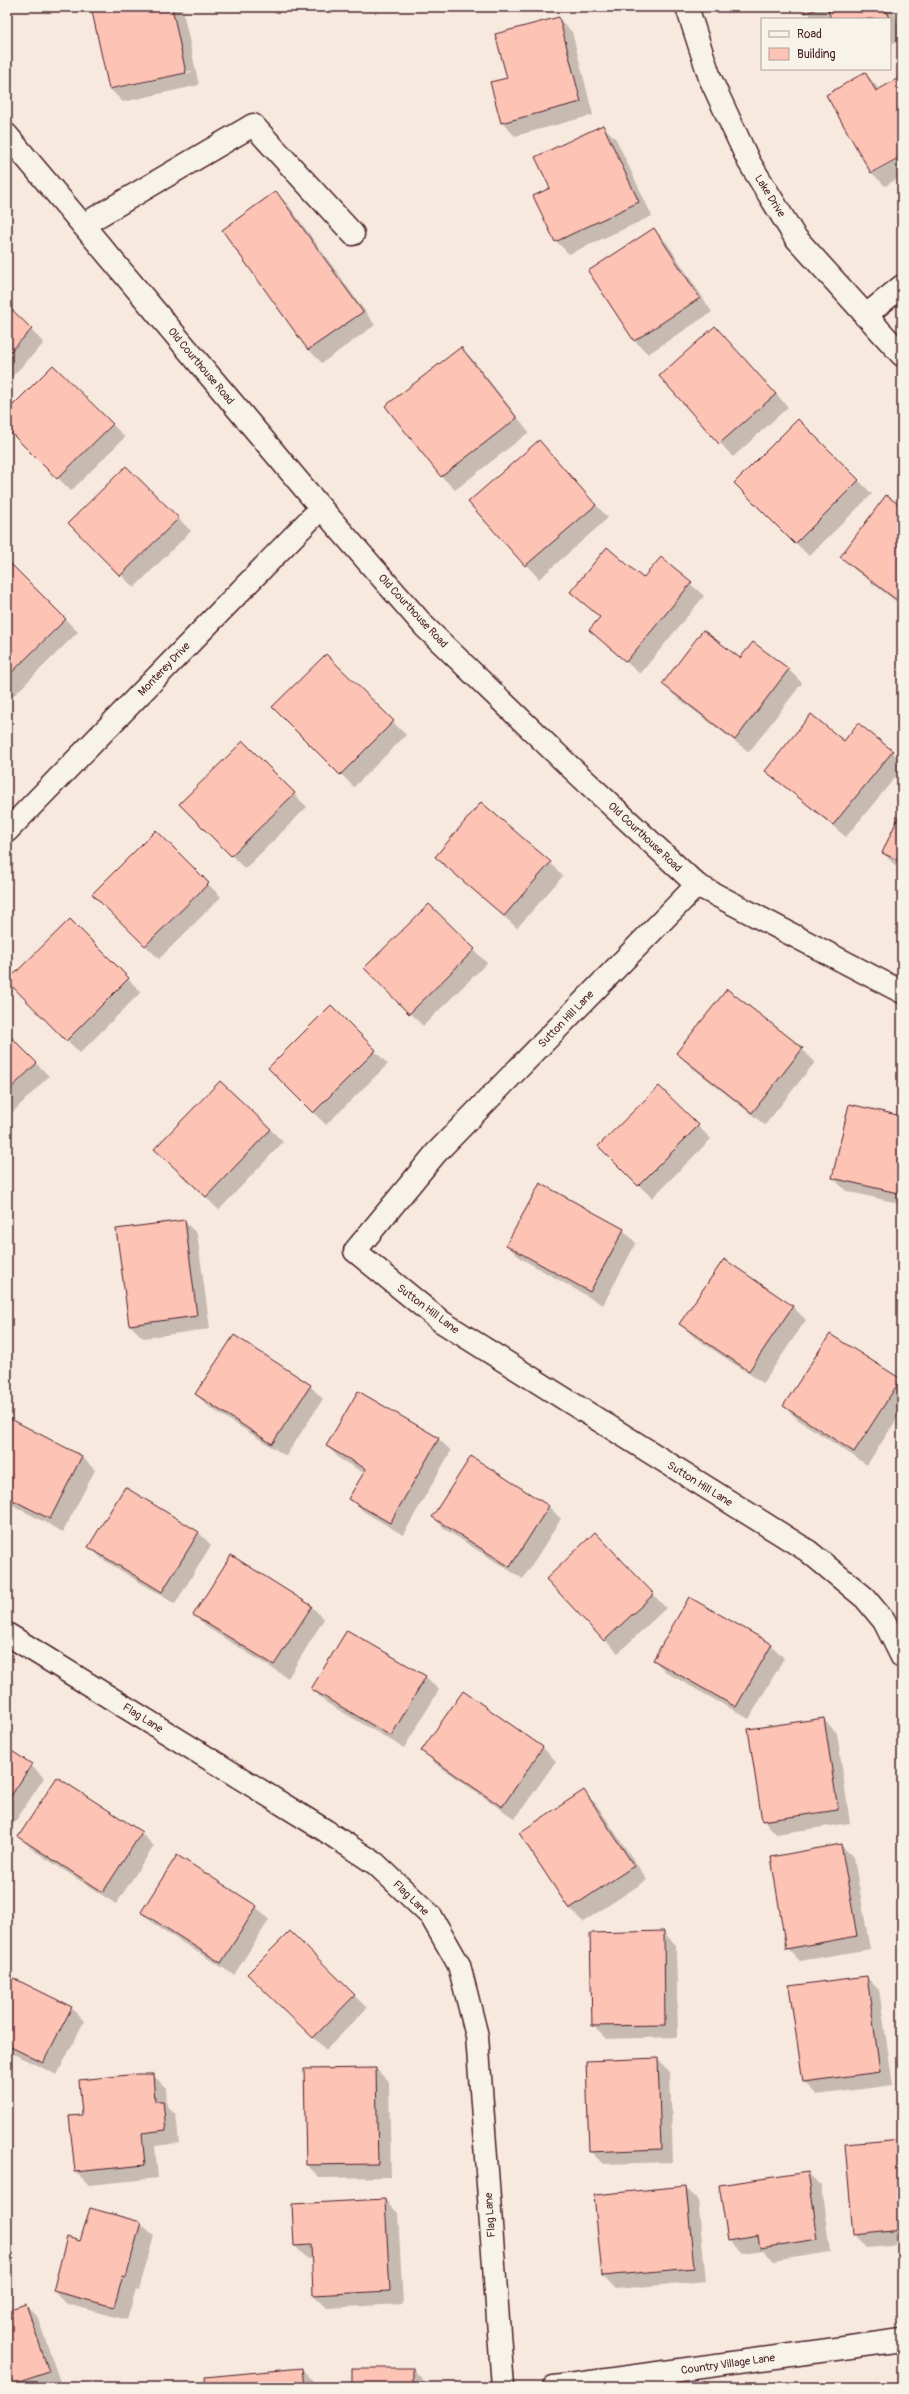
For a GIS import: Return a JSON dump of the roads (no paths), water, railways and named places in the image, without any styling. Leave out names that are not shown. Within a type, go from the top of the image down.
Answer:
[{"type":"street","name":"Lake Drive","points":[[687,7],[710,78],[749,162],[795,237],[865,316],[902,355]]},
{"type":"street","points":[[83,225],[253,125],[353,234]]},
{"type":"street","name":"Old Courthouse Road","points":[[7,135],[321,508],[425,627],[697,885],[902,992]]},
{"type":"street","points":[[865,316],[902,286]]},
{"type":"street","name":"Monterey Drive","points":[[7,831],[321,508]]},
{"type":"street","name":"Sutton Hill Lane","points":[[697,885],[436,1153],[355,1251],[442,1322],[808,1551],[865,1598],[884,1621],[902,1657]]},
{"type":"street","name":"Flag Lane","points":[[7,1634],[326,1831],[376,1864],[431,1916],[459,1965],[477,2036],[503,2387]]},
{"type":"street","name":"Country Village Lane","points":[[554,2387],[902,2340]]}]
